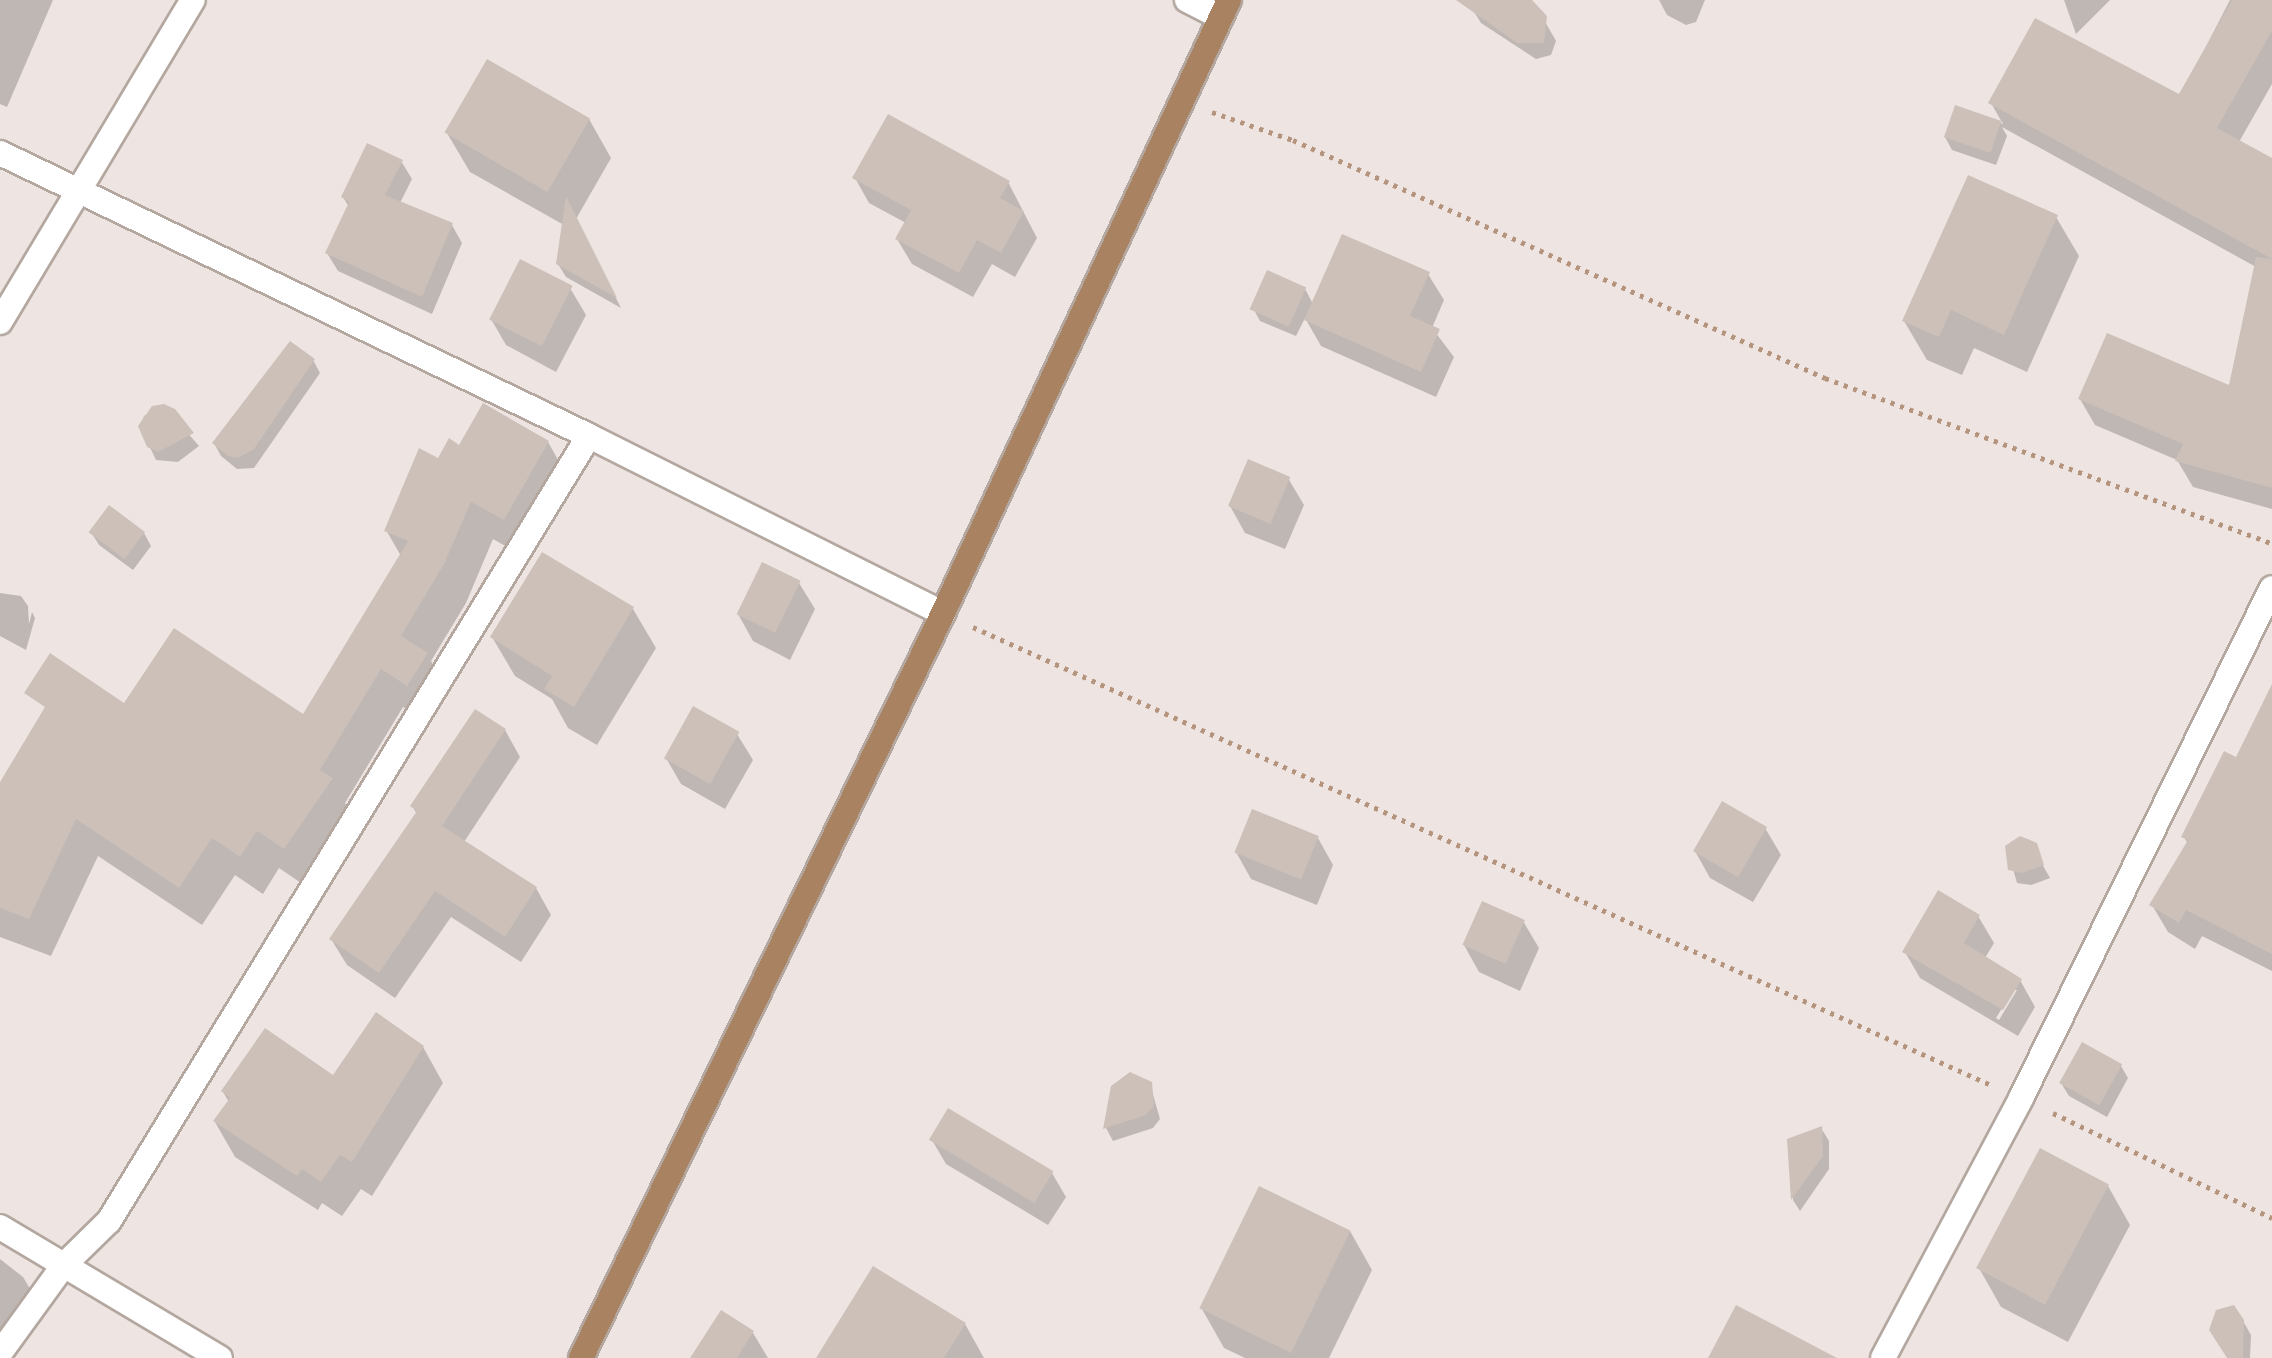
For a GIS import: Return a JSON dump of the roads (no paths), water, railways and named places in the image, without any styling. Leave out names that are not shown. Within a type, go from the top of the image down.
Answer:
[{"type":"main road","points":[[581,1358],[943,613],[1225,9]]},
{"type":"street","points":[[0,322],[82,190],[193,0]]},
{"type":"street","points":[[1187,0],[1225,9]]},
{"type":"street","points":[[0,153],[589,436],[943,613]]},
{"type":"street","points":[[0,1353],[64,1265],[109,1221],[589,436]]},
{"type":"street","points":[[1883,1358],[2021,1098],[2272,588]]},
{"type":"street","points":[[0,1227],[220,1358]]}]
